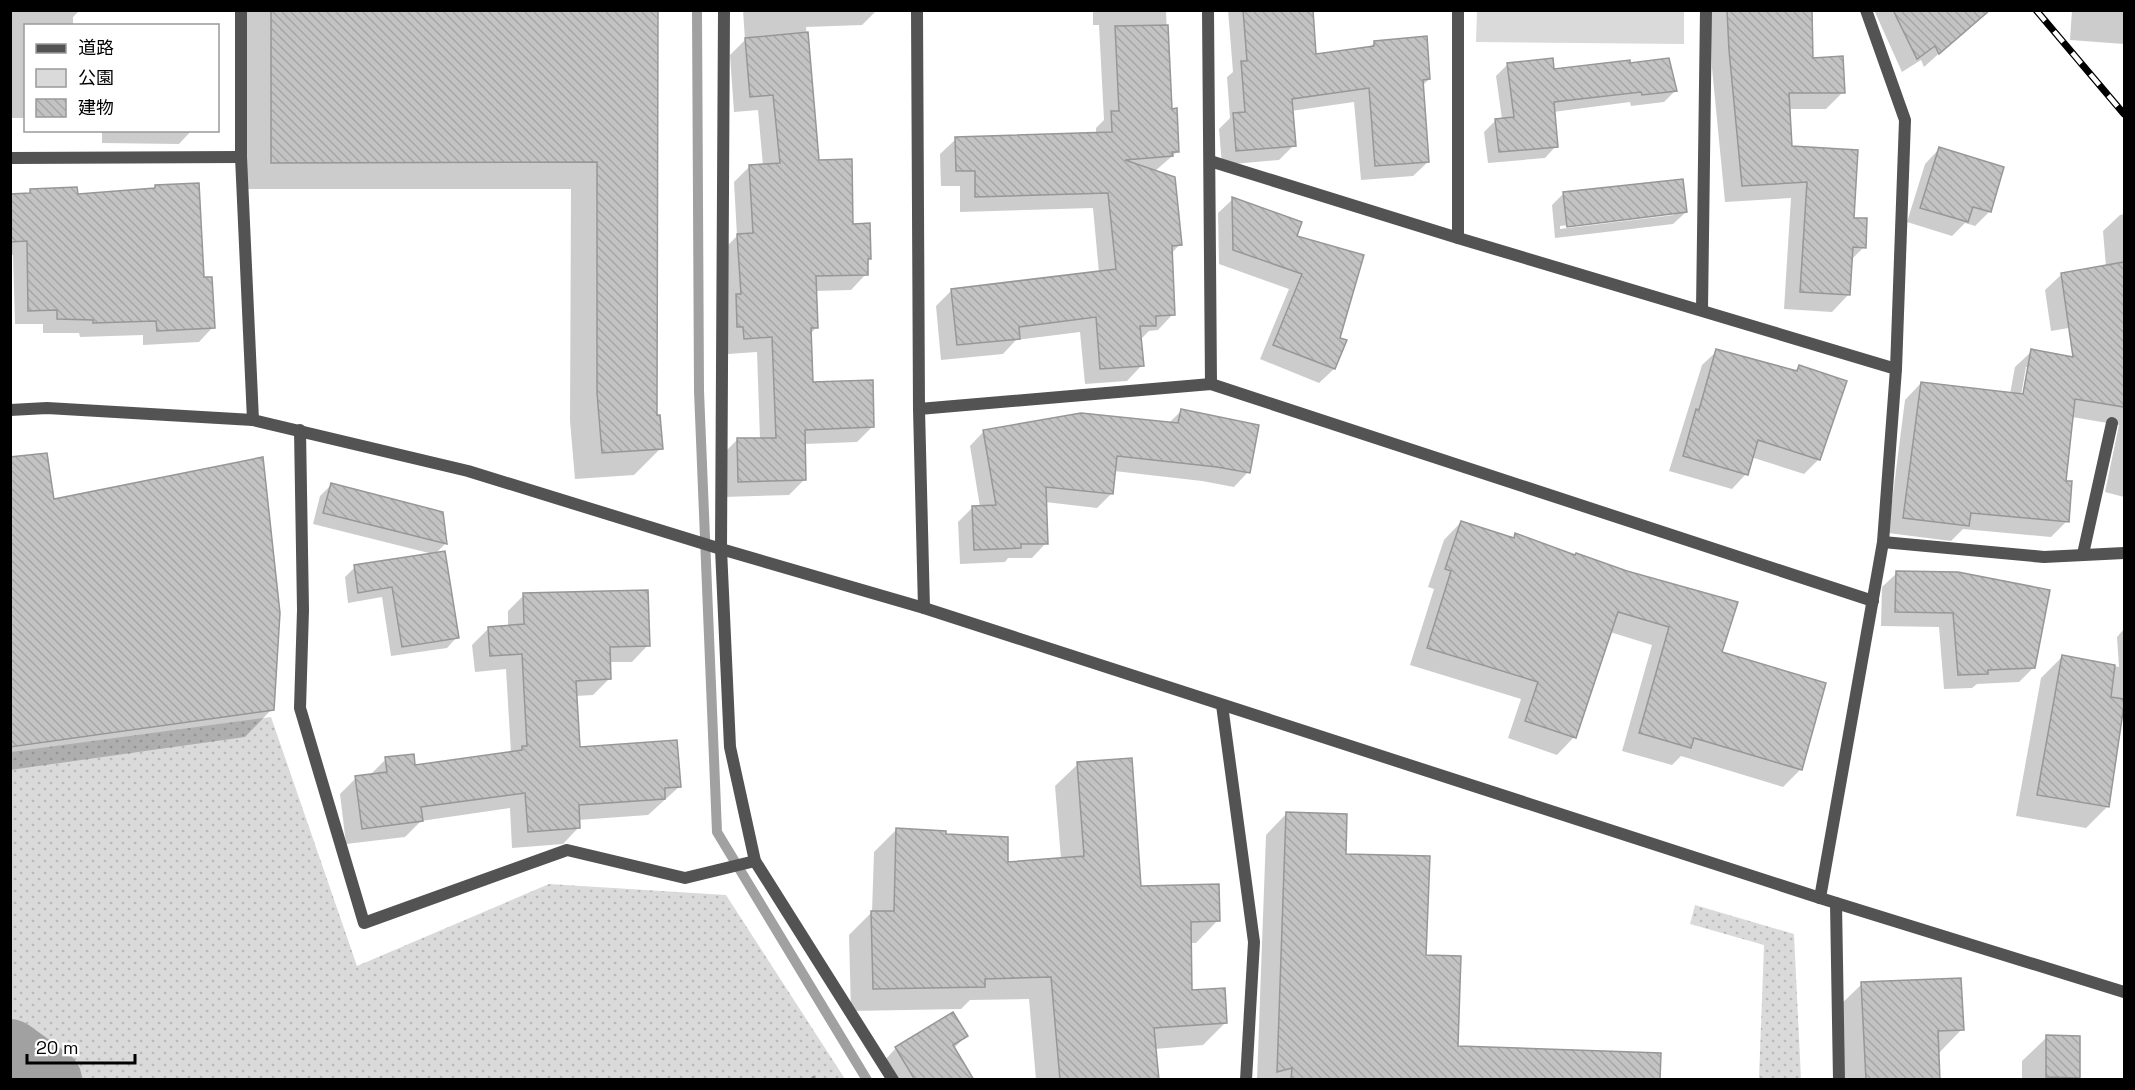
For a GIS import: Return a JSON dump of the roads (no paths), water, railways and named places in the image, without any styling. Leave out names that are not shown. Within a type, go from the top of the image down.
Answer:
[{"type":"street","points":[[241,10],[240,157],[253,420]]},
{"type":"street","points":[[724,10],[721,549],[730,747],[754,861],[893,1080]]},
{"type":"street","points":[[917,10],[924,608]]},
{"type":"street","points":[[1208,10],[1211,384]]},
{"type":"street","points":[[1458,10],[1458,238]]},
{"type":"street","points":[[1702,310],[1706,10]]},
{"type":"street","points":[[1820,898],[1883,542],[1896,369],[1905,120],[1866,10]]},
{"type":"street","points":[[10,158],[240,157]]},
{"type":"street","points":[[1210,161],[1896,369]]},
{"type":"street","points":[[920,409],[1211,384],[1873,601]]},
{"type":"street","points":[[10,410],[47,408],[253,420],[468,471],[721,549],[924,608],[1820,898],[2124,992]]},
{"type":"street","points":[[2083,555],[2112,423]]},
{"type":"street","points":[[300,430],[303,610],[300,708],[364,923],[567,850],[686,878],[754,861]]},
{"type":"street","points":[[1883,542],[2044,557],[2124,553]]},
{"type":"street","points":[[1222,705],[1254,942],[1246,1080]]},
{"type":"street","points":[[1836,903],[1839,1080]]},
{"type":"waterway","points":[[697,10],[699,391],[717,832],[867,1080]]},
{"type":"waterway","points":[[10,1051],[50,1080]]},
{"type":"railway","points":[[2036,10],[2124,114]]}]
